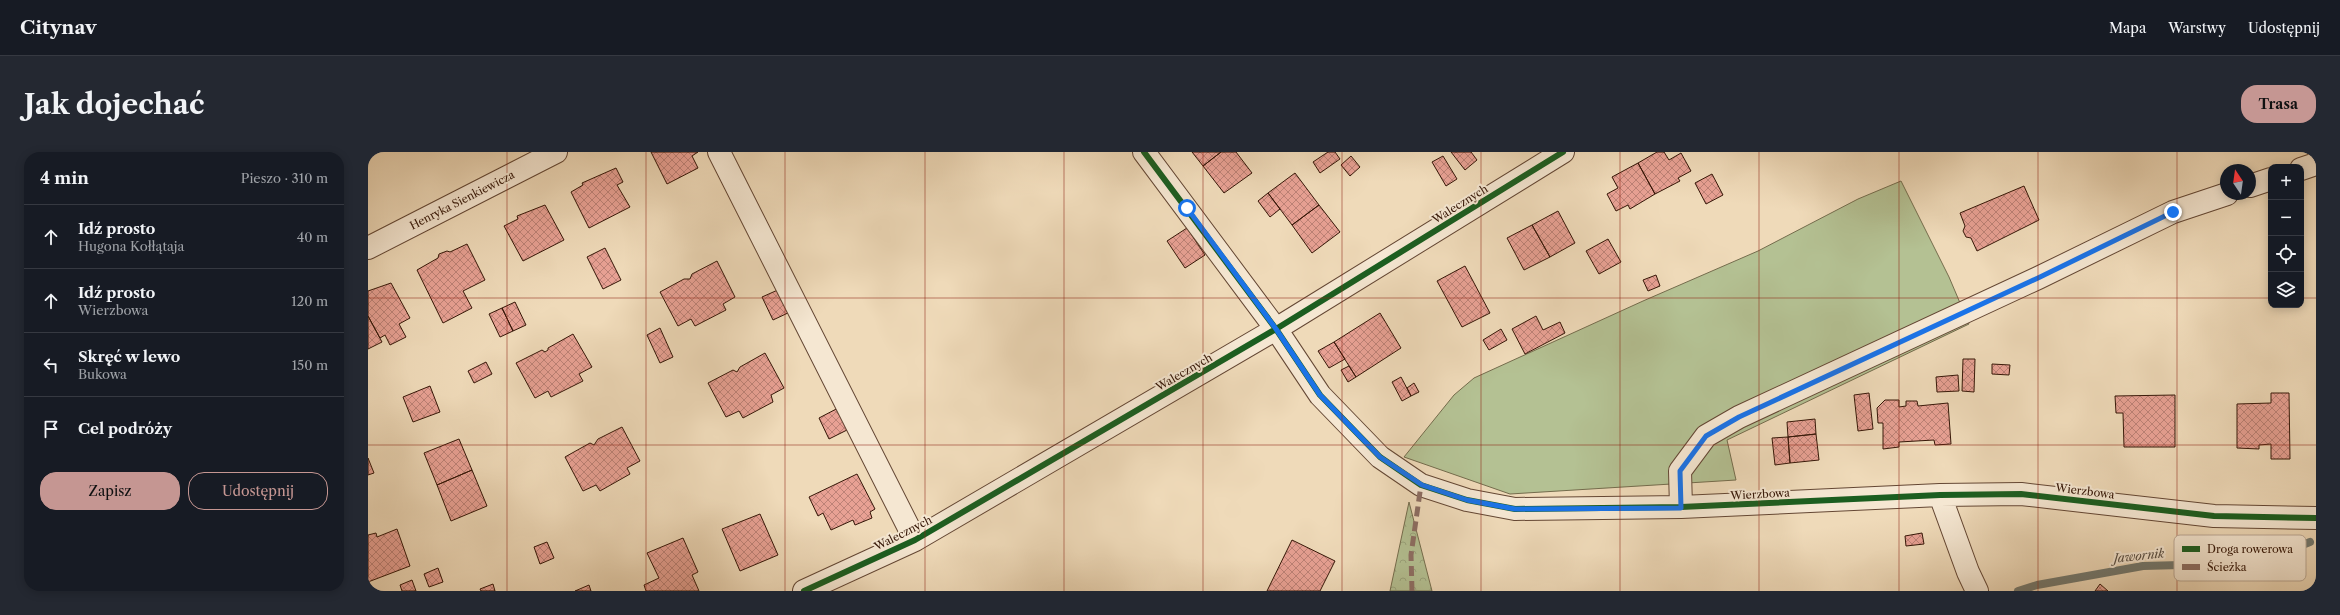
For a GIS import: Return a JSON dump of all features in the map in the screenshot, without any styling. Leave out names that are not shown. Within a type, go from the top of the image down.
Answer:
[{"type":"street","name":"Henryka Sienkiewicza","points":[[368,248],[556,152]]},
{"type":"street","points":[[719,152],[915,540]]},
{"type":"street","name":"Wierzbowa","points":[[1144,152],[1276,329],[1320,395],[1380,457],[1422,485],[1467,500],[1515,509],[1681,508],[1940,495],[2020,494],[2214,516],[2316,518]]},
{"type":"street","name":"Walecznych","points":[[804,591],[915,540],[1276,329],[1563,152]]},
{"type":"street","points":[[2304,168],[2316,164]]},
{"type":"street","points":[[2256,184],[2268,180]]},
{"type":"street","points":[[1681,508],[1680,471],[1706,436],[1712,432],[1739,417],[2038,278],[2173,212],[2220,196]]},
{"type":"street","points":[[1940,495],[1968,572],[1977,591]]},
{"type":"green space","points":[[1901,181],[1949,277],[1969,324],[1727,440],[1736,480],[1510,494],[1404,457],[1454,395],[1474,378],[1643,301],[1758,251],[1858,199]]},
{"type":"green space","points":[[1409,502],[1432,591],[1390,591]]},
{"type":"building","points":[[651,152],[698,152],[692,156],[698,168],[667,184]]},
{"type":"building","points":[[1192,152],[1221,152],[1203,166]]},
{"type":"building","points":[[1221,152],[1236,152],[1252,173],[1224,193],[1203,166]]},
{"type":"building","points":[[1328,152],[1335,152],[1340,159],[1320,173],[1313,162]]},
{"type":"building","points":[[1451,152],[1471,152],[1477,160],[1465,170]]},
{"type":"building","points":[[1657,152],[1664,152],[1669,160],[1681,153],[1691,171],[1678,178],[1680,181],[1655,194],[1638,163]]},
{"type":"building","points":[[1351,156],[1360,167],[1350,176],[1341,165]]},
{"type":"building","points":[[1443,156],[1457,179],[1446,186],[1432,162]]},
{"type":"building","points":[[1638,163],[1655,194],[1630,209],[1628,205],[1616,211],[1607,194],[1618,188],[1612,177]]},
{"type":"building","points":[[616,168],[623,182],[617,185],[630,207],[589,228],[571,192],[583,185],[582,183]]},
{"type":"building","points":[[1295,173],[1319,205],[1292,225],[1268,193]]},
{"type":"building","points":[[1712,174],[1723,195],[1706,204],[1695,183]]},
{"type":"building","points":[[2024,186],[2039,220],[1977,251],[1971,238],[1966,237],[1963,231],[1965,226],[1960,213]]},
{"type":"building","points":[[1268,193],[1280,209],[1270,217],[1258,201]]},
{"type":"building","points":[[545,205],[564,240],[523,261],[504,226],[518,219],[517,216]]},
{"type":"building","points":[[1319,205],[1340,232],[1312,253],[1292,225]]},
{"type":"building","points":[[1558,211],[1575,243],[1550,257],[1532,225]]},
{"type":"building","points":[[1532,225],[1550,257],[1524,270],[1507,238]]},
{"type":"building","points":[[1187,228],[1205,255],[1185,268],[1167,241]]},
{"type":"building","points":[[1608,239],[1621,262],[1599,274],[1586,251]]},
{"type":"building","points":[[467,244],[485,280],[463,291],[472,308],[443,323],[417,270],[438,258],[439,254],[447,251],[450,252]]},
{"type":"building","points":[[605,248],[621,280],[603,289],[587,257]]},
{"type":"building","points":[[717,261],[735,297],[723,304],[726,310],[695,326],[691,319],[678,326],[660,292],[684,279],[690,279],[692,274]]},
{"type":"building","points":[[1465,266],[1490,313],[1462,327],[1437,281]]},
{"type":"building","points":[[1656,275],[1660,286],[1648,291],[1643,280]]},
{"type":"building","points":[[391,283],[410,318],[399,324],[406,337],[390,345],[385,335],[380,338],[368,316],[368,291]]},
{"type":"building","points":[[780,289],[790,312],[773,320],[762,297]]},
{"type":"building","points":[[515,302],[526,325],[513,331],[502,308]]},
{"type":"building","points":[[502,308],[513,331],[500,337],[489,314]]},
{"type":"building","points":[[1380,313],[1401,348],[1356,377],[1334,342]]},
{"type":"building","points":[[368,316],[382,342],[368,349]]},
{"type":"building","points":[[1536,316],[1543,330],[1560,322],[1565,333],[1525,354],[1512,329]]},
{"type":"building","points":[[660,328],[673,357],[660,363],[647,335]]},
{"type":"building","points":[[1501,329],[1507,340],[1489,350],[1483,340]]},
{"type":"building","points":[[573,334],[592,367],[579,374],[583,381],[551,397],[548,391],[535,398],[516,363],[542,350],[545,352],[548,348]]},
{"type":"building","points":[[1334,342],[1345,359],[1329,368],[1318,351]]},
{"type":"building","points":[[765,353],[784,388],[771,395],[773,402],[743,418],[739,411],[726,417],[708,383],[733,370],[737,372],[740,367]]},
{"type":"building","points":[[1963,359],[1975,359],[1974,392],[1962,391]]},
{"type":"building","points":[[486,362],[492,374],[474,383],[468,371]]},
{"type":"building","points":[[1992,364],[2010,365],[2009,375],[1992,374]]},
{"type":"building","points":[[1349,366],[1356,377],[1348,382],[1341,370]]},
{"type":"building","points":[[1958,375],[1959,391],[1937,392],[1936,377]]},
{"type":"building","points":[[1401,377],[1411,396],[1402,401],[1392,382]]},
{"type":"building","points":[[1414,383],[1419,392],[1411,396],[1407,388]]},
{"type":"building","points":[[430,386],[440,412],[413,422],[403,397]]},
{"type":"building","points":[[1869,393],[1873,429],[1858,431],[1854,395]]},
{"type":"building","points":[[2271,393],[2289,393],[2290,459],[2271,459],[2271,444],[2259,445],[2259,449],[2237,448],[2237,404],[2271,403]]},
{"type":"building","points":[[2175,395],[2175,447],[2124,447],[2123,413],[2116,413],[2115,396]]},
{"type":"building","points":[[1885,400],[1899,400],[1899,407],[1906,406],[1906,401],[1917,401],[1918,406],[1948,403],[1951,444],[1935,445],[1934,440],[1899,442],[1899,447],[1883,449],[1883,423],[1878,423],[1877,408]]},
{"type":"building","points":[[842,406],[853,427],[829,439],[819,418]]},
{"type":"building","points":[[1815,419],[1816,434],[1788,437],[1787,422]]},
{"type":"building","points":[[622,427],[640,461],[627,468],[630,474],[600,491],[596,485],[583,491],[565,457],[590,443],[594,445],[598,439]]},
{"type":"building","points":[[1816,434],[1819,460],[1790,463],[1788,437]]},
{"type":"building","points":[[1788,437],[1790,463],[1775,465],[1772,438]]},
{"type":"building","points":[[459,439],[472,470],[437,485],[424,453]]},
{"type":"building","points":[[368,458],[374,473],[368,475]]},
{"type":"building","points":[[472,470],[487,506],[451,521],[437,485]]},
{"type":"building","points":[[857,474],[875,509],[870,512],[872,518],[855,525],[853,520],[831,530],[823,513],[818,516],[809,497]]},
{"type":"building","points":[[760,514],[778,555],[740,571],[722,529]]},
{"type":"building","points":[[397,529],[410,566],[368,582],[368,535],[376,533],[377,537]]},
{"type":"building","points":[[1922,533],[1924,544],[1906,546],[1905,536]]},
{"type":"building","points":[[683,538],[698,572],[692,575],[699,591],[646,591],[644,585],[659,578],[647,553]]},
{"type":"building","points":[[1292,540],[1335,561],[1320,591],[1267,591]]},
{"type":"building","points":[[547,542],[554,558],[540,564],[534,547]]},
{"type":"building","points":[[438,568],[443,582],[429,587],[424,574]]},
{"type":"building","points":[[412,580],[416,591],[402,591],[400,585]]},
{"type":"building","points":[[493,584],[495,591],[481,591],[480,589]]},
{"type":"building","points":[[2100,584],[2108,591],[2095,591]]},
{"type":"building","points":[[589,585],[591,591],[575,591]]},
{"type":"waterway","name":"Jawornik","points":[[2306,544],[2310,542]]},
{"type":"waterway","name":"Jawornik","points":[[2018,591],[2037,585],[2143,566],[2174,565]]},
{"type":"marked path","points":[[1412,591],[1411,555],[1421,485]]},
{"type":"cycle path","points":[[1144,152],[1276,329],[1320,395],[1380,457],[1421,485],[1467,500],[1515,509],[1681,507],[1940,495],[2021,494],[2214,516],[2316,518]]},
{"type":"cycle path","points":[[804,591],[915,540],[1276,329],[1563,152]]},
{"type":"route","points":[[1187,208],[1276,329],[1320,395],[1380,457],[1422,485],[1467,500],[1515,509],[1681,508],[1680,471],[1706,436],[1739,417],[2038,278],[2173,212]]}]
